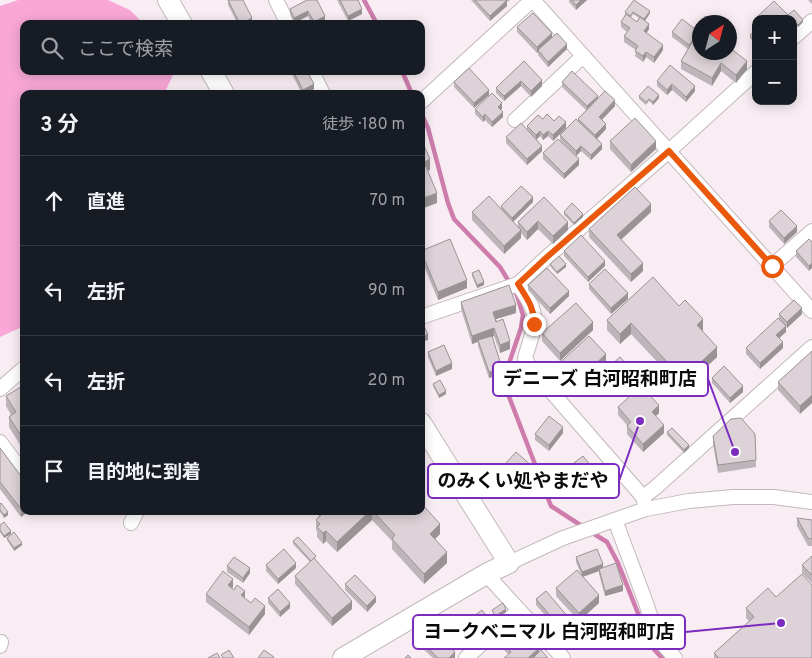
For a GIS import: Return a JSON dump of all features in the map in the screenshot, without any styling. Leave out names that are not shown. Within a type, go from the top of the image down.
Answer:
[{"type":"highway","points":[[168,0],[180,20]]},
{"type":"highway","points":[[213,75],[222,90]]},
{"type":"highway","points":[[343,658],[486,574],[509,563],[425,429]]},
{"type":"street","points":[[276,0],[286,20]]},
{"type":"street","points":[[425,98],[532,0],[812,311]]},
{"type":"street","points":[[797,34],[812,20]]},
{"type":"street","points":[[514,120],[583,56]]},
{"type":"street","points":[[314,75],[321,90]]},
{"type":"street","points":[[425,316],[518,284],[752,76]]},
{"type":"street","points":[[772,266],[812,231]]},
{"type":"street","points":[[518,284],[531,305],[534,316],[534,324],[524,358],[644,503]]},
{"type":"street","points":[[509,563],[564,538],[615,520],[644,503],[662,482],[812,347]]},
{"type":"street","points":[[0,389],[20,372]]},
{"type":"street","points":[[0,442],[20,469]]},
{"type":"street","points":[[644,503],[733,497],[774,497],[812,502]]},
{"type":"street","points":[[615,520],[657,637],[675,658]]},
{"type":"street","points":[[486,574],[563,658]]},
{"type":"street","points":[[466,658],[519,610]]},
{"type":"shaded area","points":[[18,0],[108,0],[130,10],[140,20],[20,20],[20,75],[173,75],[166,90],[20,90],[20,328],[0,337],[0,6]]},
{"type":"building","points":[[228,0],[243,0],[252,18],[238,20]]},
{"type":"building","points":[[307,0],[317,0],[325,16],[313,20],[308,11],[294,18],[290,9]]},
{"type":"building","points":[[340,0],[358,0],[362,9],[348,16]]},
{"type":"building","points":[[475,0],[507,0],[490,16]]},
{"type":"building","points":[[572,0],[581,0],[576,5]]},
{"type":"building","points":[[634,0],[650,11],[644,19],[633,12],[630,16],[625,12]]},
{"type":"building","points":[[774,1],[788,15],[759,15]]},
{"type":"building","points":[[794,10],[803,20],[798,25],[797,15],[788,15]]},
{"type":"building","points":[[533,13],[552,33],[537,47],[517,27]]},
{"type":"building","points":[[626,14],[637,22],[640,17],[649,24],[644,31],[663,45],[654,57],[646,52],[643,56],[635,51],[638,46],[624,36],[630,28],[621,22]]},
{"type":"building","points":[[682,19],[692,27],[692,41],[689,45],[672,32]]},
{"type":"building","points":[[557,33],[567,44],[548,62],[538,50]]},
{"type":"building","points":[[692,42],[692,60],[737,60],[737,53],[747,61],[736,75],[721,63],[712,78],[681,61]]},
{"type":"building","points":[[524,61],[542,80],[531,91],[521,81],[504,96],[496,88]]},
{"type":"building","points":[[670,65],[695,86],[686,97],[672,84],[667,90],[657,81]]},
{"type":"building","points":[[469,68],[489,90],[474,103],[454,82]]},
{"type":"building","points":[[572,71],[598,96],[587,106],[562,82]]},
{"type":"building","points":[[295,75],[309,75],[314,84],[303,90]]},
{"type":"building","points":[[648,86],[659,95],[653,102],[649,99],[646,102],[639,96]]},
{"type":"building","points":[[605,91],[615,100],[599,117],[606,124],[595,135],[578,119]]},
{"type":"building","points":[[492,93],[502,103],[498,107],[503,112],[492,122],[485,114],[483,117],[475,109]]},
{"type":"building","points":[[547,114],[554,121],[559,116],[566,122],[553,135],[548,131],[543,135],[540,131],[536,135],[527,126],[538,115],[543,119]]},
{"type":"building","points":[[635,118],[656,141],[631,165],[610,141]]},
{"type":"building","points":[[576,119],[602,144],[591,155],[581,146],[576,151],[560,135]]},
{"type":"building","points":[[521,123],[542,146],[527,159],[506,137]]},
{"type":"building","points":[[558,139],[579,159],[564,174],[543,153]]},
{"type":"building","points":[[425,148],[430,159],[425,162]]},
{"type":"building","points":[[425,164],[437,193],[425,198]]},
{"type":"building","points":[[521,186],[533,197],[512,218],[501,206]]},
{"type":"building","points":[[635,187],[651,204],[617,235],[643,263],[631,274],[589,229]]},
{"type":"building","points":[[489,196],[521,230],[504,246],[472,212]]},
{"type":"building","points":[[544,197],[568,222],[553,236],[538,221],[527,232],[518,222]]},
{"type":"building","points":[[572,203],[583,214],[574,223],[564,212]]},
{"type":"building","points":[[781,210],[797,226],[784,238],[769,221]]},
{"type":"building","points":[[581,235],[605,261],[588,277],[564,251]]},
{"type":"building","points":[[450,239],[467,280],[438,292],[425,261],[425,249]]},
{"type":"building","points":[[809,239],[812,242],[812,263],[809,266],[796,251]]},
{"type":"building","points":[[559,256],[566,264],[557,272],[550,264]]},
{"type":"building","points":[[547,268],[569,291],[550,308],[528,285]]},
{"type":"building","points":[[605,269],[628,293],[611,308],[589,284]]},
{"type":"building","points":[[479,270],[484,282],[477,285],[472,273]]},
{"type":"building","points":[[653,277],[679,306],[685,300],[703,319],[697,325],[717,347],[674,387],[660,372],[669,364],[631,323],[620,334],[607,320]]},
{"type":"building","points":[[509,285],[516,305],[493,312],[496,322],[503,319],[510,341],[500,345],[494,328],[472,336],[461,302]]},
{"type":"building","points":[[794,300],[802,308],[787,322],[779,314]]},
{"type":"building","points":[[576,303],[593,322],[560,353],[542,333]]},
{"type":"building","points":[[778,318],[786,326],[776,335],[783,342],[760,363],[746,348]]},
{"type":"building","points":[[492,336],[502,368],[489,372],[478,340]]},
{"type":"building","points":[[589,336],[606,354],[570,387],[553,369]]},
{"type":"building","points":[[444,345],[452,363],[436,371],[428,352]]},
{"type":"building","points":[[812,351],[812,395],[800,406],[778,382]]},
{"type":"building","points":[[620,357],[630,368],[619,377],[610,366]]},
{"type":"building","points":[[724,366],[743,386],[730,398],[712,378]]},
{"type":"building","points":[[440,380],[446,391],[439,395],[433,384]]},
{"type":"building","points":[[641,386],[659,405],[652,412],[664,425],[643,444],[627,426],[631,422],[618,407]]},
{"type":"building","points":[[20,387],[20,434],[9,417],[16,412],[6,396]]},
{"type":"building","points":[[549,416],[563,427],[549,445],[535,434]]},
{"type":"building","points":[[741,418],[755,434],[756,460],[718,465],[713,436],[731,419]]},
{"type":"building","points":[[672,428],[689,445],[684,450],[667,432]]},
{"type":"building","points":[[0,448],[20,475],[20,508],[0,482]]},
{"type":"building","points":[[516,452],[533,467],[521,479],[505,464]]},
{"type":"building","points":[[583,456],[597,473],[585,484],[570,466]]},
{"type":"building","points":[[1,503],[8,512],[4,515],[0,510]]},
{"type":"building","points":[[425,507],[440,524],[430,534],[447,552],[424,574],[392,539],[395,535],[377,515],[425,515]]},
{"type":"building","points":[[321,515],[366,515],[337,542],[326,531],[323,533],[317,527],[320,524],[316,520]]},
{"type":"building","points":[[797,518],[812,520],[812,539],[808,538]]},
{"type":"building","points":[[4,522],[11,531],[4,536],[0,530],[0,525]]},
{"type":"building","points":[[14,532],[22,543],[14,548],[7,538]]},
{"type":"building","points":[[298,537],[316,556],[311,561],[293,541]]},
{"type":"building","points":[[284,549],[296,563],[278,579],[266,565]]},
{"type":"building","points":[[597,549],[603,564],[582,572],[576,557]]},
{"type":"building","points":[[812,556],[812,575],[802,565]]},
{"type":"building","points":[[234,557],[250,568],[243,578],[227,566]]},
{"type":"building","points":[[314,558],[352,601],[332,618],[295,576]]},
{"type":"building","points":[[616,563],[623,585],[605,591],[599,569]]},
{"type":"building","points":[[577,570],[599,595],[579,613],[556,588]]},
{"type":"building","points":[[223,571],[233,579],[228,585],[234,590],[237,585],[245,591],[241,595],[251,603],[255,598],[265,606],[249,627],[206,594]]},
{"type":"building","points":[[802,574],[812,585],[812,658],[717,658],[714,653],[754,617],[746,608],[768,588],[776,597]]},
{"type":"building","points":[[355,575],[376,597],[367,606],[345,584]]},
{"type":"building","points":[[278,589],[290,603],[280,612],[268,598]]},
{"type":"building","points":[[546,591],[569,618],[559,626],[536,599]]},
{"type":"building","points":[[503,603],[506,609],[495,616],[492,610]]},
{"type":"building","points":[[482,610],[491,622],[469,637],[461,626]]},
{"type":"building","points":[[516,624],[539,648],[528,658],[504,658],[511,652],[499,639]]},
{"type":"building","points":[[435,632],[441,638],[447,632],[452,637],[446,643],[455,652],[449,658],[438,658],[423,643]]},
{"type":"building","points":[[229,650],[234,658],[223,658],[221,655]]},
{"type":"building","points":[[264,650],[274,657],[258,658]]},
{"type":"building","points":[[541,650],[548,658],[533,658]]},
{"type":"building","points":[[217,653],[220,658],[208,658]]},
{"type":"waterway","points":[[364,0],[375,20]]},
{"type":"waterway","points":[[404,75],[410,90]]},
{"type":"waterway","points":[[425,122],[454,219],[500,267],[511,285]]},
{"type":"waterway","points":[[515,292],[523,315],[521,328],[503,381],[551,506],[585,528]]},
{"type":"waterway","points":[[591,532],[607,542],[618,563],[651,646],[662,658]]},
{"type":"place","name":"のみくい処やまだや","points":[[640,421]]},
{"type":"place","name":"デニーズ 白河昭和町店","points":[[735,452]]},
{"type":"place","name":"ヨークベニマル 白河昭和町店","points":[[781,623]]},
{"type":"route","points":[[534,324],[531,305],[518,284],[669,151],[772,266]]}]
